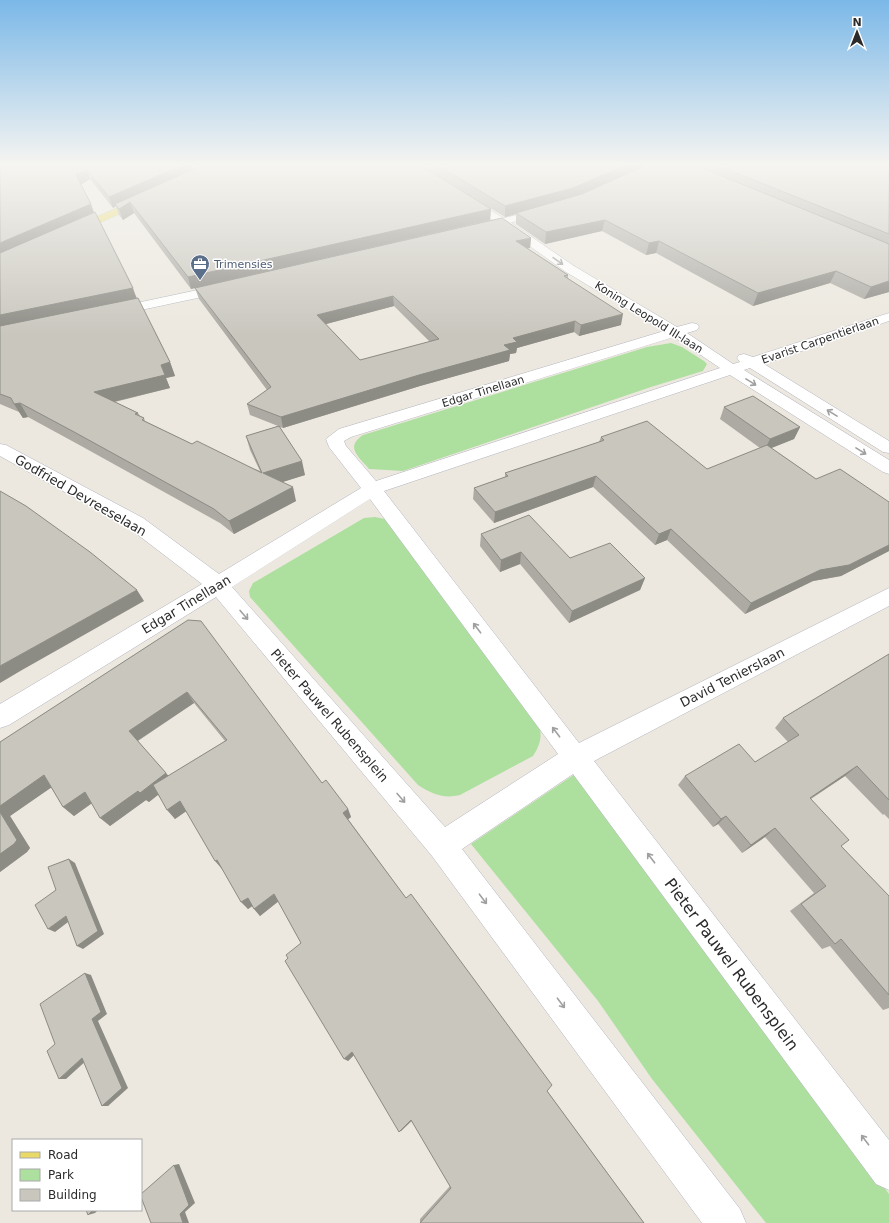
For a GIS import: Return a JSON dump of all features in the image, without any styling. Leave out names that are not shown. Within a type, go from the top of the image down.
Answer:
[{"type":"main road","points":[[64,235],[93,222]]},
{"type":"street","points":[[465,231],[503,222]]},
{"type":"street","name":"Koning Leopold III-laan","points":[[503,222],[570,269],[676,332],[731,369],[889,468]]},
{"type":"street","points":[[523,222],[563,248]]},
{"type":"street","name":"Koning Leopold III-laan","points":[[615,280],[699,331]]},
{"type":"street","points":[[101,314],[239,285]]},
{"type":"street","name":"Evarist Carpentierlaan","points":[[751,363],[889,317]]},
{"type":"street","name":"Edgar Tinellaan","points":[[372,489],[338,448],[335,439],[345,433],[676,332],[699,331]]},
{"type":"street","points":[[732,351],[889,448]]},
{"type":"street","name":"Edgar Tinellaan","points":[[0,717],[218,585],[372,489],[751,363]]},
{"type":"street","name":"Godfried Devreeselaan","points":[[0,449],[136,523],[218,585]]},
{"type":"street","name":"Pieter Pauwel Rubensplein","points":[[372,489],[889,1171]]},
{"type":"street","name":"Pieter Pauwel Rubensplein","points":[[218,585],[442,846],[726,1223]]},
{"type":"street","name":"David Tenierslaan","points":[[575,758],[889,596]]},
{"type":"street","points":[[442,846],[575,758]]},
{"type":"green space","points":[[671,343],[682,347],[704,361],[707,364],[703,371],[651,387],[403,471],[369,469],[355,452],[355,444],[363,435],[647,347]]},
{"type":"green space","points":[[375,517],[385,519],[539,722],[540,740],[538,748],[533,756],[460,795],[438,795],[418,785],[250,597],[249,591],[253,583],[364,518]]},
{"type":"green space","points":[[575,774],[651,871],[889,1194],[889,1223],[766,1223],[652,1079],[598,1001],[471,844]]},
{"type":"building","points":[[0,222],[49,222],[0,243]]},
{"type":"building","points":[[72,222],[100,222],[133,288],[0,315],[0,253]]},
{"type":"building","points":[[146,222],[433,222],[188,277]]},
{"type":"building","points":[[484,222],[508,222],[531,238],[516,241],[568,275],[564,276],[623,314],[581,325],[575,321],[513,338],[517,342],[504,345],[510,350],[419,375],[281,417],[247,404],[271,387],[195,288]],"holes":[[[393,296],[439,339],[360,360],[317,315]]]},
{"type":"building","points":[[530,222],[595,222],[546,232]]},
{"type":"building","points":[[609,222],[835,222],[889,244],[889,281],[871,287],[836,271],[758,293],[659,241],[649,243]]},
{"type":"building","points":[[859,222],[889,222],[889,234]]},
{"type":"building","points":[[138,298],[170,362],[161,365],[165,375],[94,392],[138,413],[135,414],[144,418],[142,420],[192,444],[197,441],[262,473],[246,436],[279,426],[302,461],[263,473],[293,487],[229,521],[214,509],[20,403],[14,404],[11,398],[0,394],[0,326]]},
{"type":"building","points":[[753,396],[800,427],[770,439],[724,407]]},
{"type":"building","points":[[647,421],[707,469],[767,445],[816,479],[840,469],[889,502],[889,545],[849,565],[820,570],[751,603],[671,529],[659,534],[596,476],[495,512],[474,488],[508,476],[505,473],[602,441],[604,440],[601,437]]},
{"type":"building","points":[[0,491],[26,506],[90,552],[137,590],[0,666]]},
{"type":"building","points":[[529,515],[570,558],[610,543],[645,578],[572,611],[521,552],[501,560],[481,534]]},
{"type":"building","points":[[188,620],[201,621],[322,783],[326,780],[348,809],[343,813],[406,898],[411,894],[552,1085],[547,1091],[644,1223],[420,1223],[451,1188],[411,1120],[399,1132],[352,1052],[344,1059],[285,961],[288,958],[286,955],[301,943],[274,894],[254,909],[248,898],[241,902],[180,801],[167,810],[153,785],[227,740],[187,692],[129,731],[166,773],[140,793],[138,791],[100,818],[85,792],[63,807],[44,775],[0,806],[0,742]]},
{"type":"building","points":[[889,654],[889,800],[857,766],[810,798],[849,840],[841,846],[889,896],[889,995],[841,939],[835,944],[801,904],[826,886],[775,828],[751,845],[726,816],[721,819],[685,776],[739,744],[755,762],[799,735],[783,718]]},
{"type":"building","points":[[0,812],[17,840],[0,854]]},
{"type":"building","points":[[69,859],[98,931],[77,946],[66,916],[48,929],[35,905],[56,890],[48,867]]},
{"type":"building","points":[[85,973],[101,1012],[92,1019],[122,1088],[102,1106],[82,1058],[59,1079],[47,1051],[55,1044],[40,1004]]},
{"type":"building","points":[[174,1165],[189,1205],[180,1214],[183,1223],[151,1223],[142,1200],[142,1193]]},
{"type":"building","points":[[86,1211],[92,1211],[88,1215]]},
{"type":"place","name":"Trimensies","points":[[200,281]]}]
